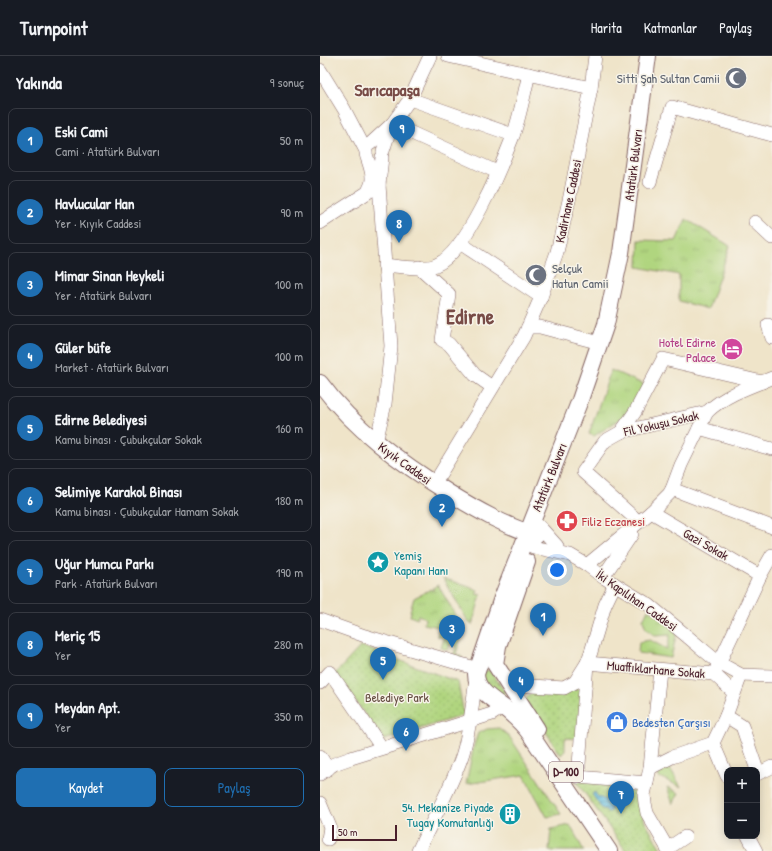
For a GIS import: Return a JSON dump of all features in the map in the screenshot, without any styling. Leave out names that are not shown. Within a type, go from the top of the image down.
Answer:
[{"type":"main road","name":"Atatürk Bulvarı","points":[[620,851],[495,664],[498,646],[532,537],[600,343],[609,309],[622,253],[648,56]]},
{"type":"main road","name":"Atatürk Bulvarı","points":[[477,674],[502,598],[532,537],[577,436],[606,358],[621,306],[633,249],[658,56]]},
{"type":"main road","name":"Kıyık Caddesi","points":[[320,383],[358,425],[374,446]]},
{"type":"main road","name":"Kıyık Caddesi","points":[[320,393],[351,428],[432,488],[532,537]]},
{"type":"main road","points":[[477,674],[484,666],[488,666],[500,673]]},
{"type":"main road","name":"D-100","points":[[477,674],[485,694],[523,724],[608,851]]},
{"type":"main road","points":[[503,707],[510,702],[513,693]]},
{"type":"street","points":[[448,56],[590,88]]},
{"type":"street","name":"Kadirhane Caddesi","points":[[432,488],[528,327],[541,297],[558,245],[570,196],[595,56]]},
{"type":"street","points":[[367,150],[392,124],[410,99],[428,57]]},
{"type":"street","points":[[320,70],[367,150],[372,178],[370,187],[365,194]]},
{"type":"street","points":[[384,265],[419,267],[436,265],[443,261],[460,243],[475,220],[514,135],[529,74]]},
{"type":"street","points":[[410,99],[514,135]]},
{"type":"street","points":[[650,182],[672,107],[772,135]]},
{"type":"street","points":[[374,446],[385,404],[391,346],[379,186],[383,154],[392,124]]},
{"type":"street","points":[[392,124],[497,172]]},
{"type":"street","points":[[367,150],[379,144],[383,154]]},
{"type":"street","points":[[320,223],[379,186]]},
{"type":"street","points":[[755,222],[772,238]]},
{"type":"street","points":[[460,243],[541,297]]},
{"type":"street","points":[[419,267],[449,294],[442,340],[449,344],[475,375],[492,387]]},
{"type":"street","points":[[528,327],[540,327],[600,343]]},
{"type":"street","points":[[621,432],[635,412],[663,359],[767,380]]},
{"type":"street","name":"Fil Yokuşu Sokak","points":[[639,522],[583,472],[605,441],[621,432],[706,412],[741,390],[767,380]]},
{"type":"street","points":[[587,565],[663,502],[672,489],[680,465],[706,412]]},
{"type":"street","points":[[699,428],[772,449]]},
{"type":"street","points":[[672,489],[772,527]]},
{"type":"street","name":"Gazi Sokak","points":[[652,512],[766,571]]},
{"type":"street","points":[[603,577],[639,522]]},
{"type":"street","name":"İki Kapılıhan Caddesi","points":[[532,537],[557,546],[603,577],[649,605],[676,627],[716,669]]},
{"type":"street","name":"İki Kapılıhan Caddesi","points":[[532,537],[570,555]]},
{"type":"street","points":[[716,669],[766,571],[772,555]]},
{"type":"street","name":"Muaffıklarhane Sokak","points":[[500,673],[517,685],[564,688],[574,682],[587,664],[605,605],[614,584]]},
{"type":"street","points":[[320,620],[477,674],[464,750],[456,772],[418,851]]},
{"type":"street","points":[[587,664],[578,777],[647,783]]},
{"type":"street","name":"Muaffıklarhane Sokak","points":[[587,664],[660,670],[716,669]]},
{"type":"street","points":[[716,669],[741,675],[772,676]]},
{"type":"street","points":[[716,669],[734,693]]},
{"type":"street","points":[[660,670],[650,768],[644,795],[647,813],[668,850],[685,837]]},
{"type":"street","points":[[320,683],[330,672],[382,748]]},
{"type":"street","points":[[650,768],[672,757],[713,743],[726,716],[741,675]]},
{"type":"street","points":[[320,756],[324,771],[334,764],[492,714],[503,707]]},
{"type":"street","points":[[726,716],[742,726],[756,767]]},
{"type":"street","points":[[713,743],[724,769]]},
{"type":"street","points":[[760,773],[772,766]]},
{"type":"street","points":[[321,806],[330,827],[328,839]]},
{"type":"street","points":[[750,839],[756,851]]},
{"type":"green space","points":[[686,219],[730,246],[708,309],[679,301],[679,275],[638,267],[639,240],[676,241]]},
{"type":"green space","points":[[611,370],[645,385],[625,416],[594,436],[589,434]]},
{"type":"green space","points":[[443,578],[478,590],[476,594],[481,595],[472,625],[469,623]]},
{"type":"green space","points":[[438,585],[464,630],[456,654],[462,657],[461,660],[453,657],[456,646],[450,644],[448,650],[441,648],[444,638],[437,636],[439,627],[424,624],[425,618],[418,615],[417,619],[410,616],[414,598],[431,589],[433,591],[433,588]]},
{"type":"green space","points":[[648,609],[677,632],[671,658],[638,653],[639,642],[650,640],[667,649],[670,635],[655,636],[646,629],[643,620]]},
{"type":"green space","name":"Belediye Park","points":[[361,646],[458,682],[464,715],[384,740],[335,674]]},
{"type":"green space","points":[[488,670],[492,673],[505,692],[501,697],[488,690],[482,674]]},
{"type":"green space","points":[[583,671],[579,739],[565,738],[565,751],[561,755],[525,700],[532,692],[553,693]]},
{"type":"green space","points":[[499,728],[509,736],[561,814],[547,817],[524,775],[466,784],[478,733],[487,729]]},
{"type":"green space","points":[[670,768],[681,787],[659,777],[658,774]]},
{"type":"green space","points":[[574,778],[644,787],[644,820],[662,851],[626,851]]},
{"type":"green space","points":[[667,787],[679,793],[673,804]]},
{"type":"green space","points":[[570,825],[584,851],[549,851],[551,829]]},
{"type":"water","points":[[595,792],[597,796],[614,804],[609,813],[602,809],[592,794]]},
{"type":"place","name":"Sitti Şah Sultan Camii","points":[[736,78]]},
{"type":"place","name":"Meydan Apt.","points":[[402,148]]},
{"type":"place","name":"Meriç 15","points":[[399,243]]},
{"type":"place","name":"Selçuk Hatun Camii","points":[[536,275]]},
{"type":"place","name":"Hotel Edirne Palace","points":[[732,349]]},
{"type":"place","name":"Filiz Eczanesi","points":[[567,521]]},
{"type":"place","name":"Havlucular Han","points":[[442,527]]},
{"type":"place","name":"Yemiş Kapanı Hanı","points":[[378,562]]},
{"type":"place","name":"Eski Cami","points":[[543,636]]},
{"type":"place","name":"Mimar Sinan Heykeli","points":[[452,648]]},
{"type":"place","name":"Edirne Belediyesi","points":[[383,680]]},
{"type":"place","name":"Güler büfe","points":[[521,700]]},
{"type":"place","name":"Bedesten Çarşısı","points":[[617,722]]},
{"type":"place","name":"Selimiye Karakol Binası","points":[[406,751]]},
{"type":"place","name":"54. Mekanize Piyade Tugay Komutanlığı","points":[[510,814]]},
{"type":"place","name":"Uğur Mumcu Parkı","points":[[621,814]]},
{"type":"district","name":"Sarıcapaşa","points":[[387,90]]},
{"type":"district","name":"Edirne","points":[[470,317]]}]
